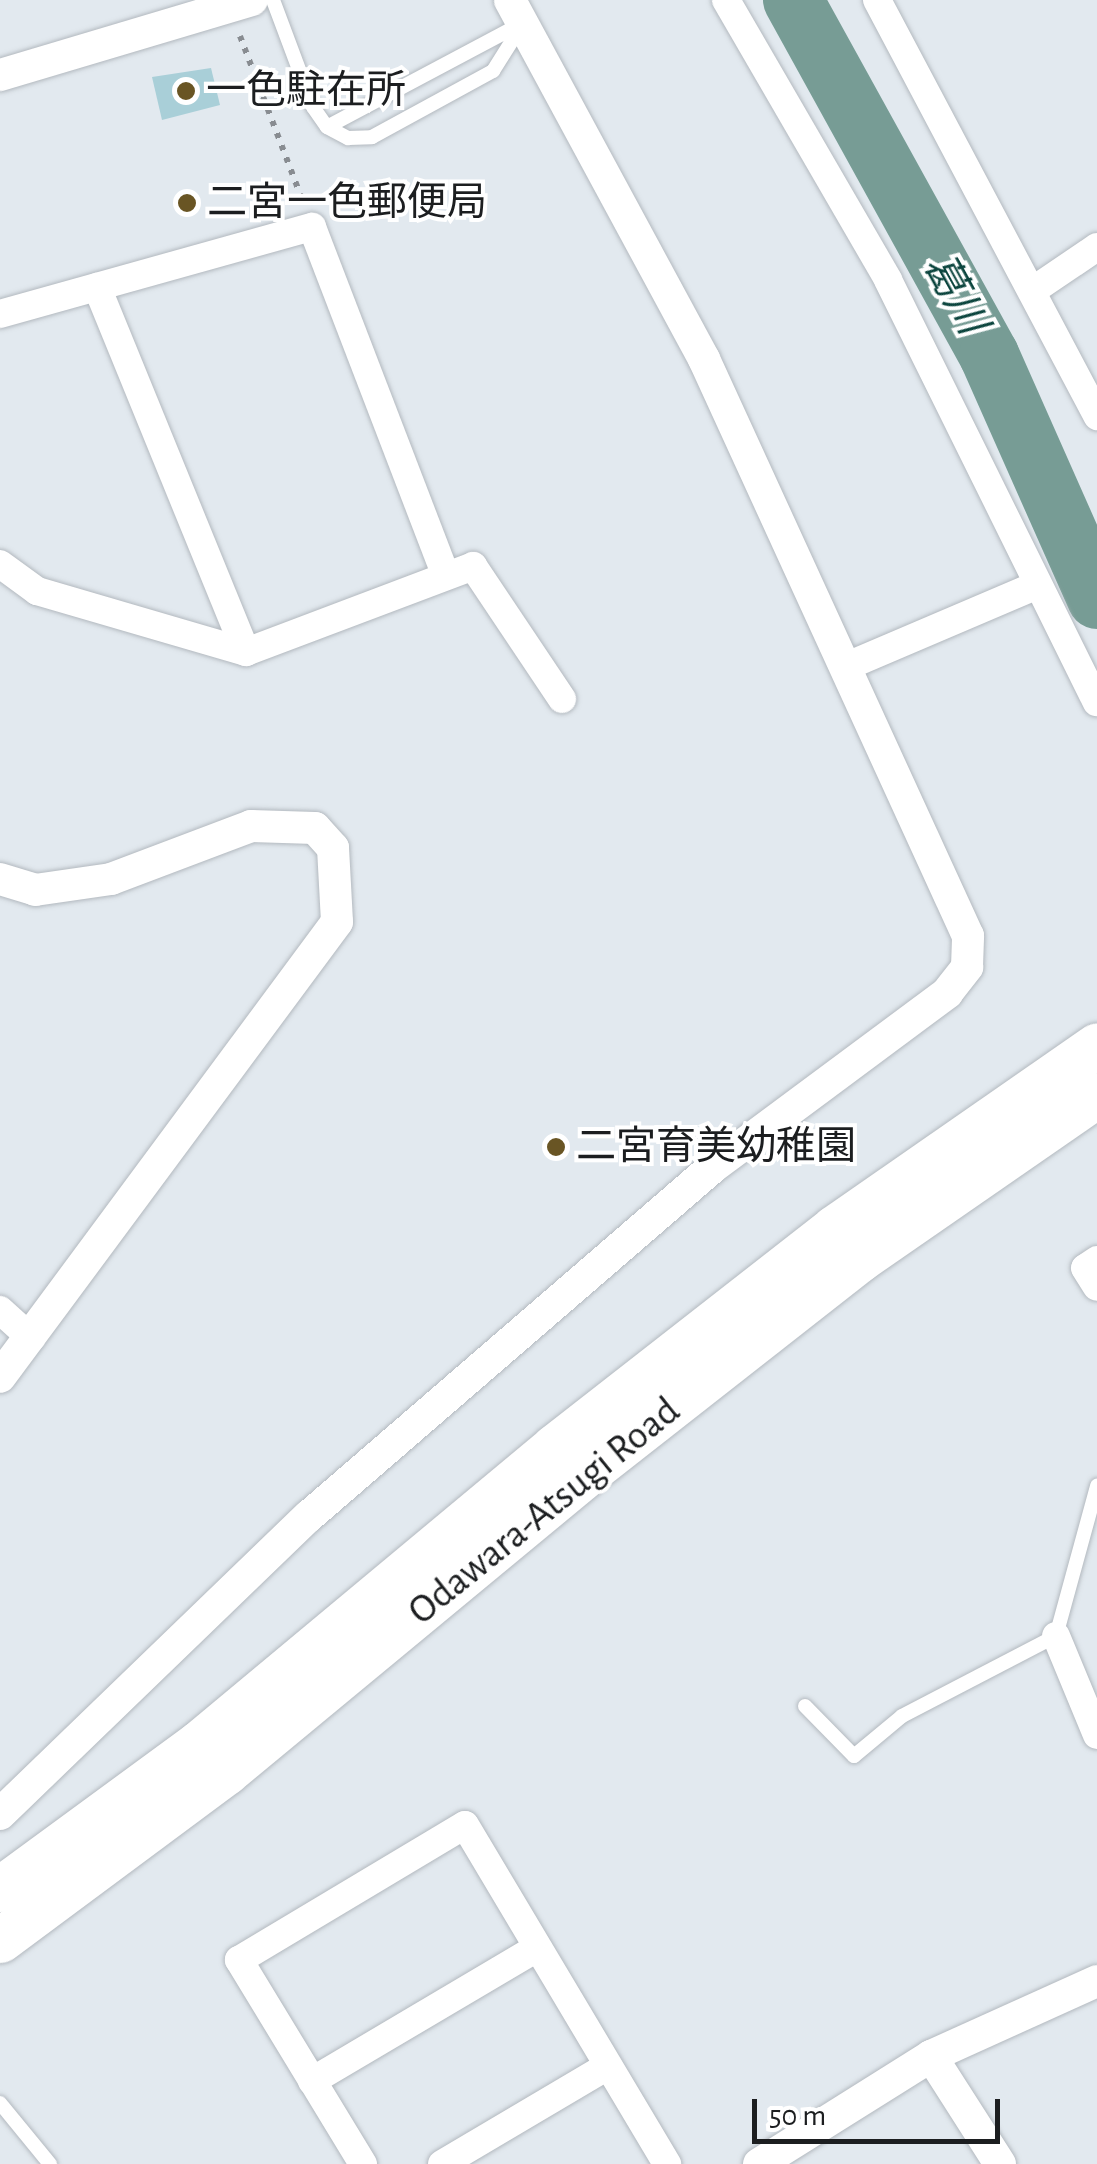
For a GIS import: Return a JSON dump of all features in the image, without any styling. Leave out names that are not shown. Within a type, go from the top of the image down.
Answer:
[{"type":"highway","name":"Odawara-Atsugi Road","points":[[0,1940],[85,1856],[818,1240],[1097,1045]]},
{"type":"highway","name":"Odawara-Atsugi Road","points":[[0,1890],[85,1856],[845,1271],[1097,1095]]},
{"type":"street","points":[[726,0],[888,280],[1097,702]]},
{"type":"street","points":[[876,0],[1035,289],[1097,416]]},
{"type":"street","points":[[0,74],[241,4]]},
{"type":"street","points":[[0,1814],[309,1516],[713,1167],[947,993],[967,968],[968,936],[704,360],[516,12]]},
{"type":"street","points":[[0,314],[312,227],[445,573]]},
{"type":"street","points":[[1035,289],[1097,247]]},
{"type":"street","points":[[97,287],[246,652]]},
{"type":"street","points":[[0,564],[36,591],[246,652],[445,573],[473,566],[562,699]]},
{"type":"street","points":[[845,667],[1037,585]]},
{"type":"street","points":[[0,880],[36,890],[111,879],[251,826],[314,828],[333,848],[337,922],[0,1377]]},
{"type":"street","points":[[1097,1260],[1085,1268],[1097,1288]]},
{"type":"street","points":[[0,1310],[32,1338]]},
{"type":"street","points":[[1056,1636],[1097,1735]]},
{"type":"street","points":[[363,2164],[239,1960],[465,1825],[666,2164]]},
{"type":"street","points":[[312,2081],[538,1948]]},
{"type":"street","points":[[759,2164],[931,2056],[1097,1981]]},
{"type":"street","points":[[931,2056],[1000,2164]]},
{"type":"street","points":[[442,2164],[608,2066]]},
{"type":"lane","points":[[273,0],[313,107],[328,127],[348,138],[372,138],[493,71],[516,12]]},
{"type":"lane","points":[[328,127],[516,12]]},
{"type":"lane","points":[[805,1706],[854,1756],[902,1716],[1056,1636],[1097,1486]]},
{"type":"lane","points":[[0,2103],[50,2164]]},
{"type":"path","points":[[241,4],[312,227]]},
{"type":"building","name":"一色駐在所","points":[[211,68],[220,105],[162,120],[152,77]]},
{"type":"waterway","name":"葛川","points":[[793,0],[989,355],[1097,599]]},
{"type":"place","name":"一色駐在所","points":[[186,91]]},
{"type":"place","name":"二宮一色郵便局","points":[[187,203]]},
{"type":"place","name":"二宮育美幼稚園","points":[[556,1147]]}]
